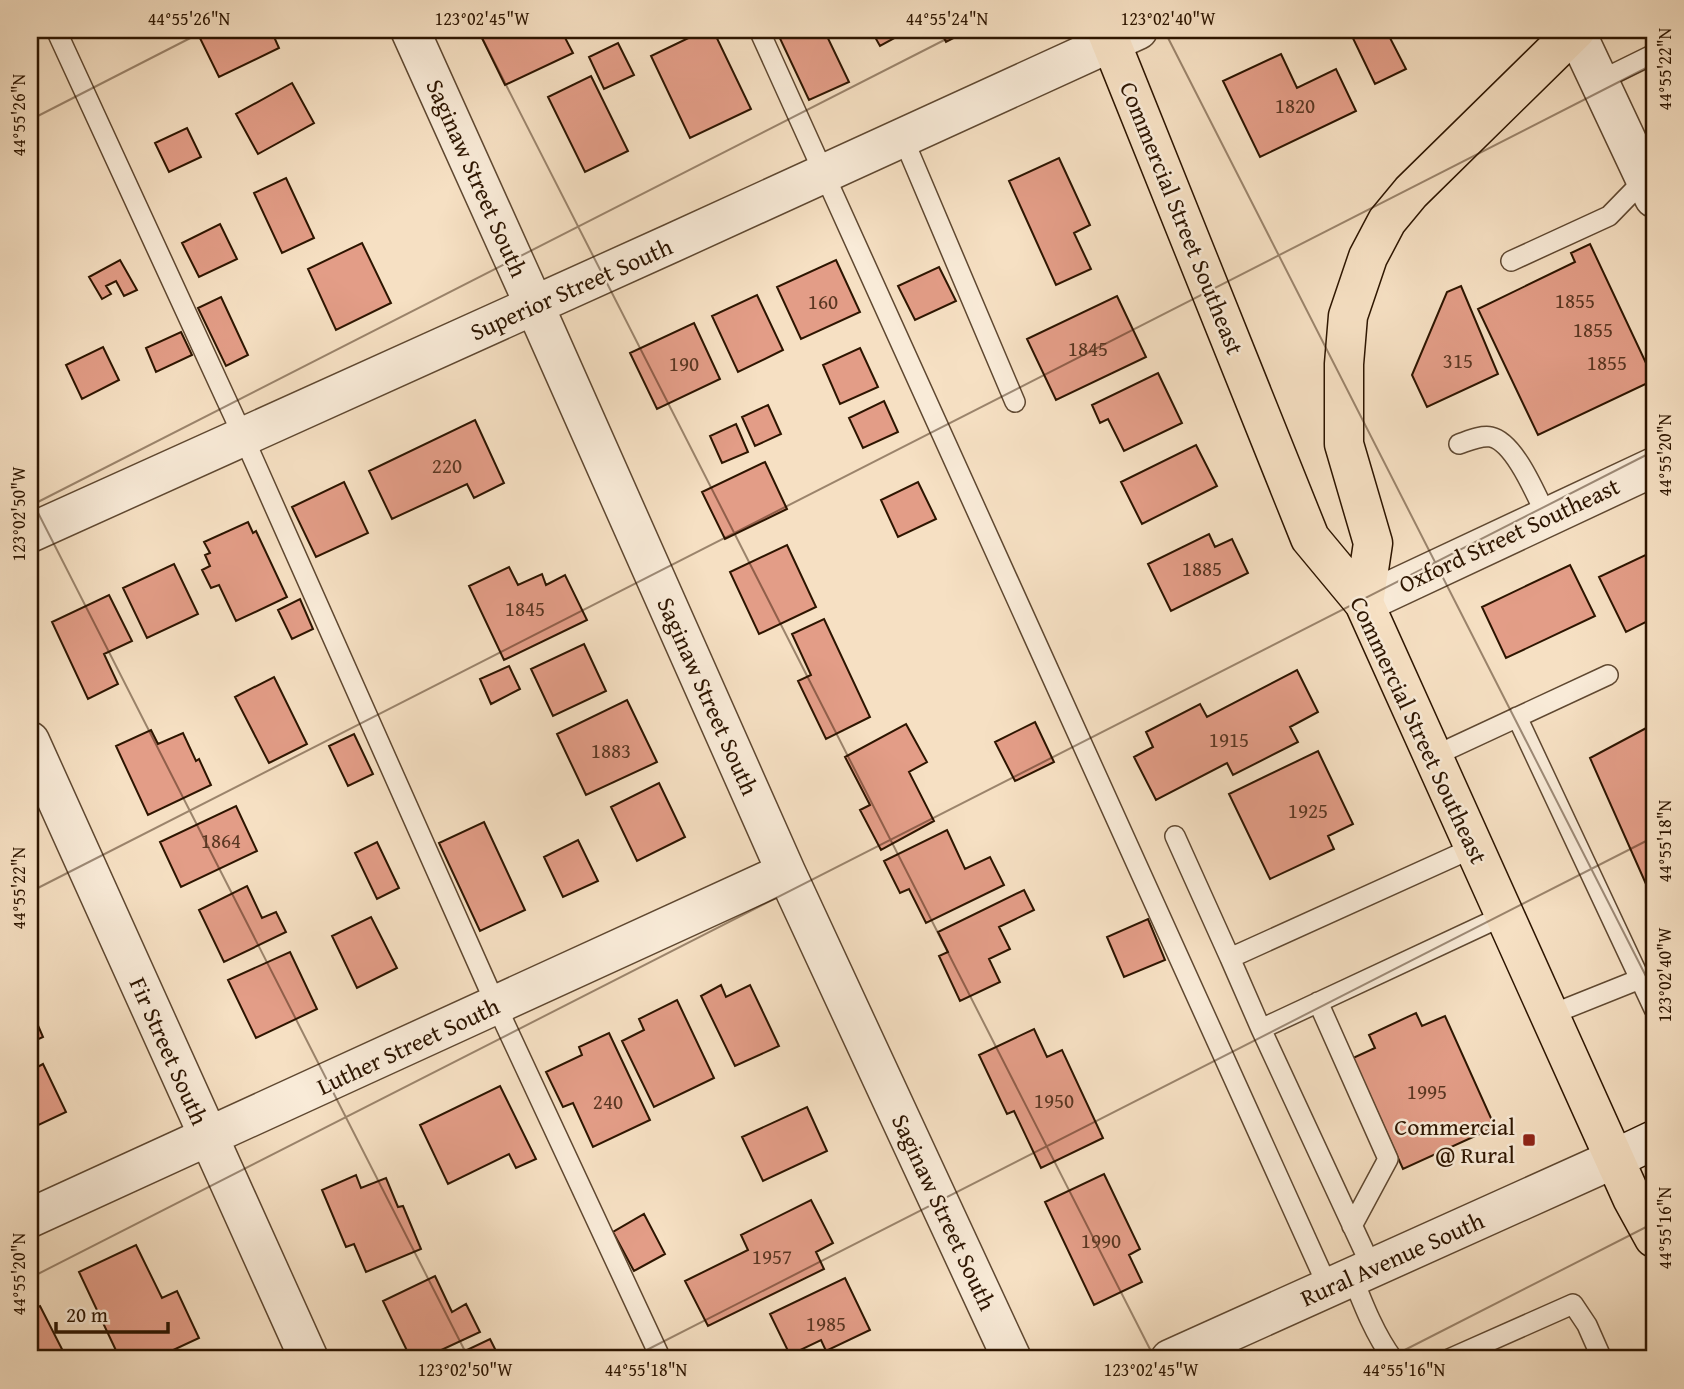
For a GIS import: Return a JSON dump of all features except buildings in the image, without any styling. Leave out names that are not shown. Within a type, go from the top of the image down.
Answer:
[{"type":"main road","points":[[1364,603],[1373,542],[1344,444],[1344,391],[1348,316],[1368,257],[1387,221],[1411,192],[1575,30]]},
{"type":"main road","name":"Commercial Street Southeast","points":[[1118,34],[1310,538],[1364,603],[1614,1159],[1654,1238]]},
{"type":"street","name":"Saginaw Street South","points":[[410,30],[786,872],[1012,1359]]},
{"type":"street","points":[[1575,30],[1650,189]]},
{"type":"street","name":"Superior Street South","points":[[30,533],[903,138],[1118,34]]},
{"type":"street","name":"Oxford Street Southeast","points":[[1364,603],[1654,467]]},
{"type":"street","name":"Fir Street South","points":[[30,741],[309,1359]]},
{"type":"street","name":"Luther Street South","points":[[30,1218],[786,872]]},
{"type":"street","name":"Rural Avenue South","points":[[1170,1359],[1654,1140]]},
{"type":"lane","points":[[57,30],[243,436],[496,1005],[661,1359]]},
{"type":"lane","points":[[759,30],[824,174],[1367,1312],[1393,1359]]},
{"type":"lane","points":[[1599,81],[1654,54]]},
{"type":"lane","points":[[903,138],[1015,402]]},
{"type":"lane","points":[[1511,261],[1609,216],[1650,189]]},
{"type":"lane","points":[[1459,444],[1491,437],[1504,444],[1522,467],[1547,517]]},
{"type":"lane","points":[[1434,756],[1608,675]]},
{"type":"lane","points":[[1517,717],[1654,1009]]},
{"type":"lane","points":[[1175,836],[1352,1226],[1351,1277]]},
{"type":"lane","points":[[1230,958],[1475,847]]},
{"type":"lane","points":[[1261,1028],[1505,915]]},
{"type":"lane","points":[[1550,1015],[1640,979]]},
{"type":"lane","points":[[1318,1002],[1388,1159],[1352,1226]]},
{"type":"lane","points":[[1449,1359],[1573,1304],[1587,1325],[1602,1359]]},
{"type":"place","name":"Commercial @ Rural","points":[[1529,1140]]}]
